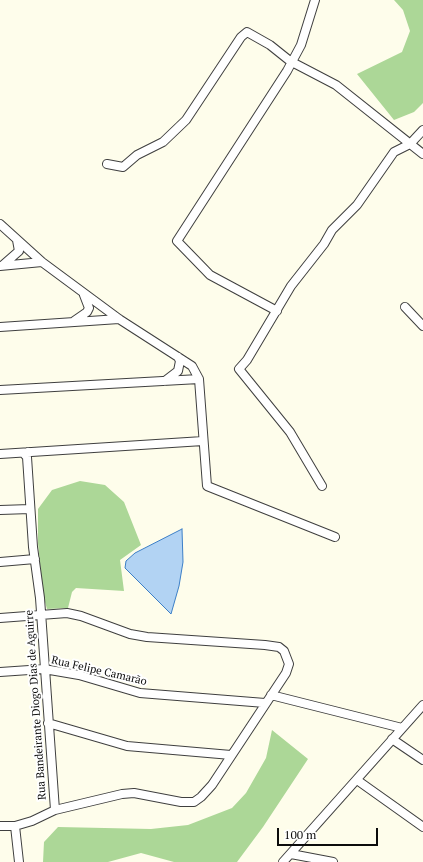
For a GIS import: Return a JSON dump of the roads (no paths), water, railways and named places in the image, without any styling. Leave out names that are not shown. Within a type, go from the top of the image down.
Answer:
[{"type":"street","points":[[277,311],[210,275],[178,241],[292,62],[301,45],[315,0]]},
{"type":"street","points":[[107,164],[123,167],[137,155],[163,142],[180,126],[186,120],[241,37],[246,32],[270,45],[292,62],[336,85],[423,154]]},
{"type":"street","points":[[322,486],[290,432],[239,369],[247,360],[291,286],[324,244],[332,230],[357,205],[394,152],[410,144],[423,130]]},
{"type":"street","points":[[0,224],[42,262],[119,319],[192,366],[199,379],[207,486],[335,537]]},
{"type":"street","points":[[1,266],[19,251],[17,240]]},
{"type":"street","points":[[1,266],[42,262]]},
{"type":"street","points":[[73,322],[82,316],[88,308],[88,302],[83,292]]},
{"type":"street","points":[[405,308],[423,326]]},
{"type":"street","points":[[0,327],[119,319]]},
{"type":"street","points":[[165,381],[178,371],[180,361],[178,357]]},
{"type":"street","points":[[0,390],[199,379]]},
{"type":"street","points":[[0,454],[203,441]]},
{"type":"street","name":"Rua Bandeirante Diogo Dias de Aguirre","points":[[28,452],[25,454],[27,457],[30,509],[40,598],[40,616],[55,810]]},
{"type":"street","points":[[0,510],[30,509]]},
{"type":"street","points":[[0,562],[35,559]]},
{"type":"street","points":[[0,618],[67,613],[81,616],[130,634],[164,639],[265,645],[279,648],[284,651],[289,664],[286,673],[207,791],[194,802],[185,802],[134,793],[122,794],[55,810],[32,821],[15,826],[0,826]]},
{"type":"street","name":"Rua Felipe Camarão","points":[[0,672],[44,669],[79,675],[140,693],[265,703]]},
{"type":"street","points":[[271,695],[402,728]]},
{"type":"street","points":[[283,862],[423,705]]},
{"type":"street","points":[[48,723],[127,746],[231,755]]},
{"type":"street","points":[[392,739],[423,760]]},
{"type":"street","points":[[356,780],[423,827]]},
{"type":"street","points":[[15,826],[19,862]]},
{"type":"street","points":[[290,854],[333,862]]},
{"type":"water","points":[[182,529],[183,562],[179,586],[171,614],[125,568],[126,561],[135,553]]}]
